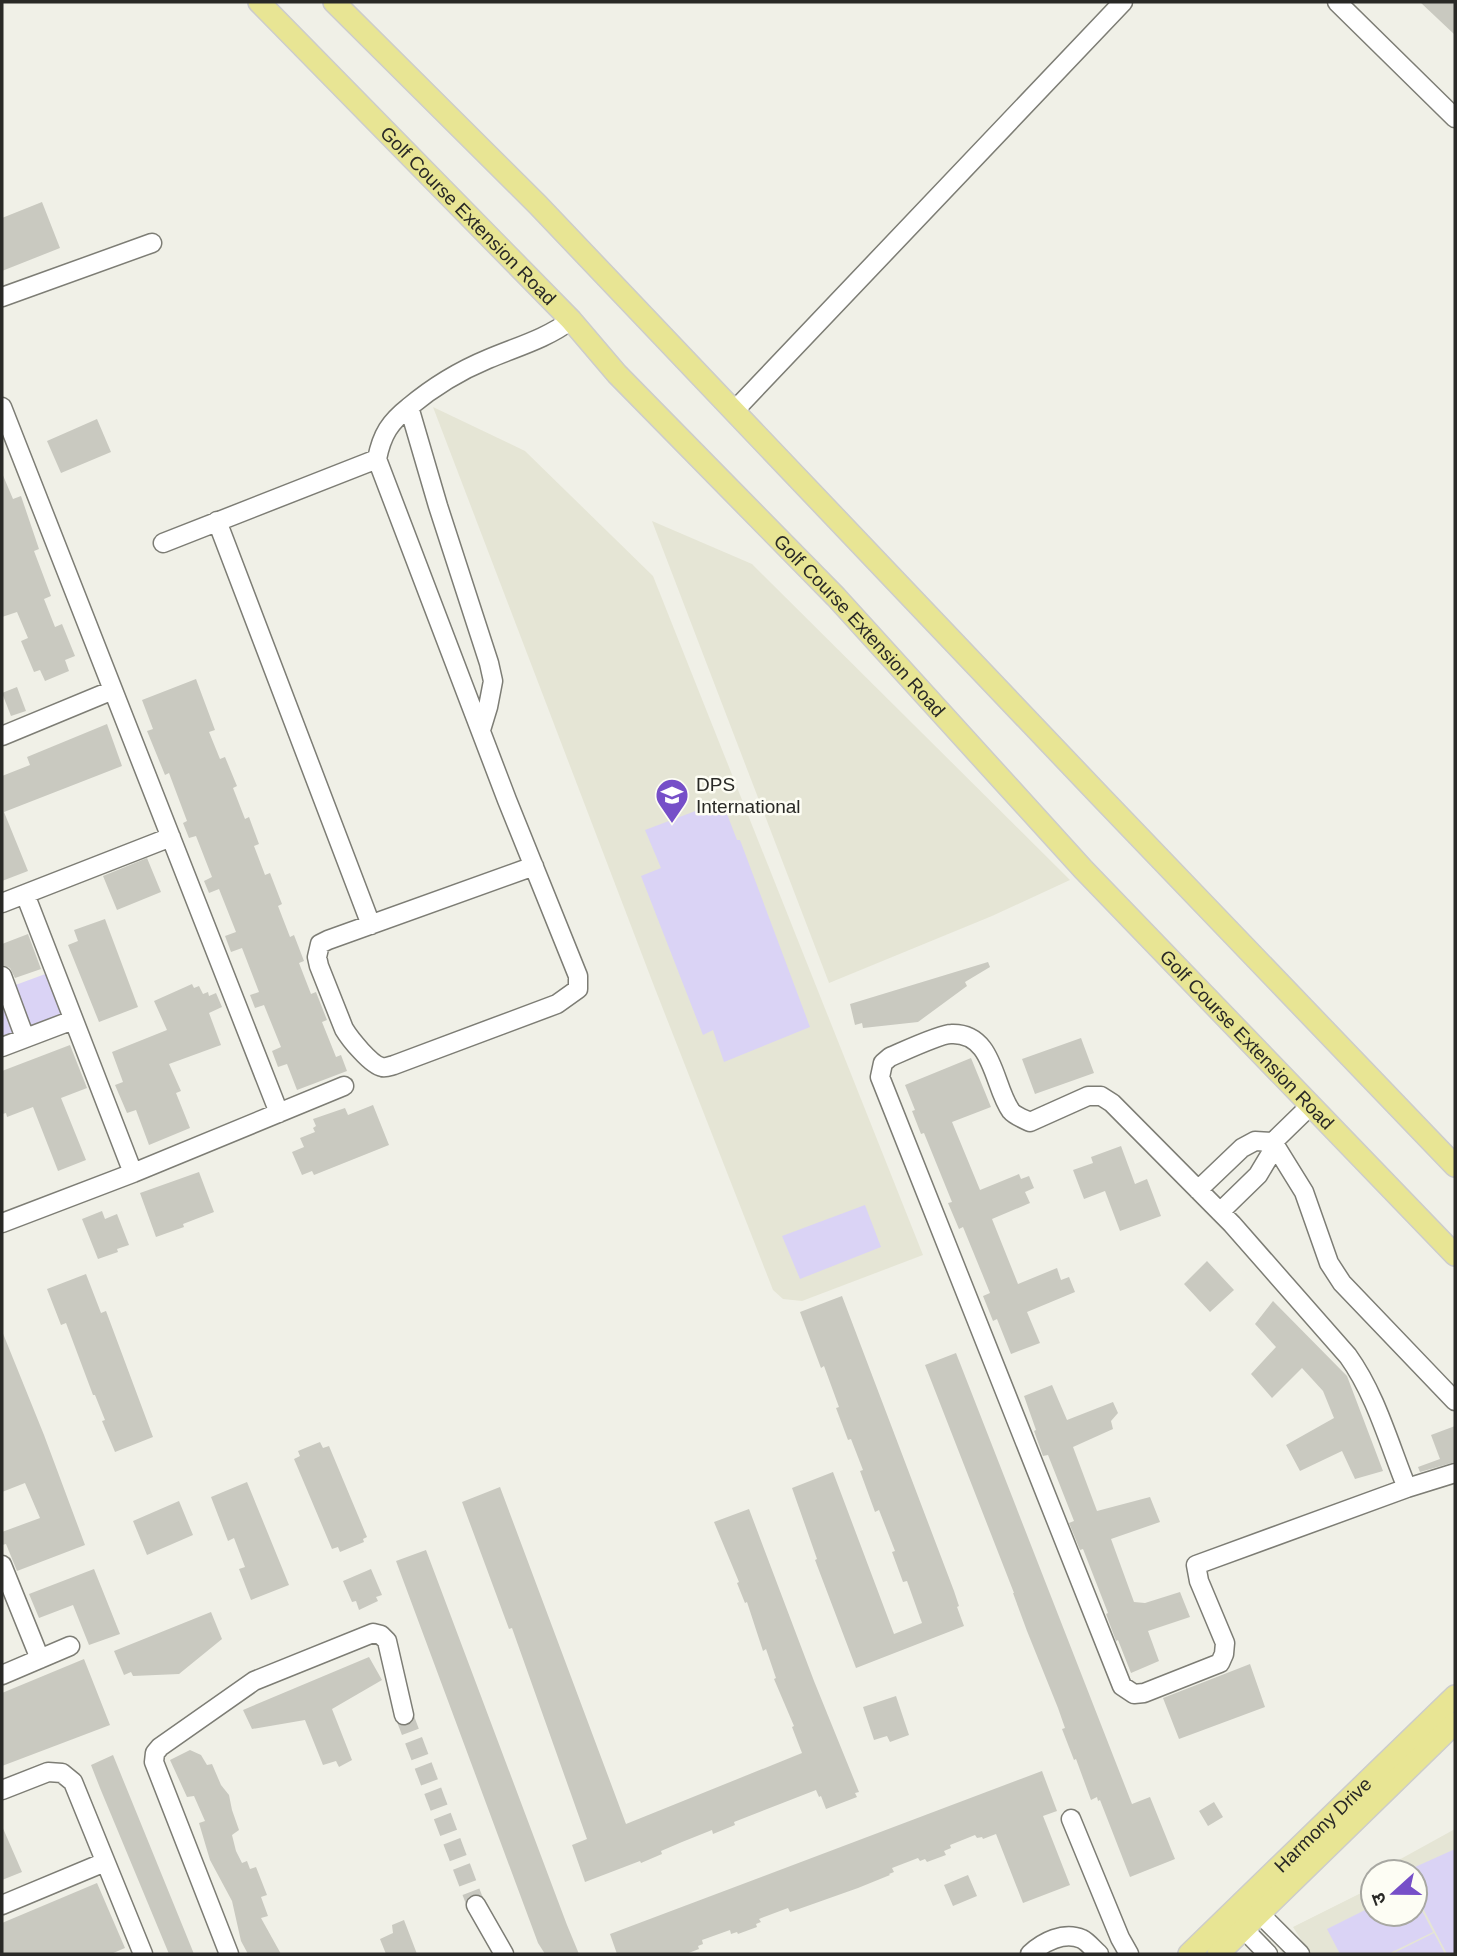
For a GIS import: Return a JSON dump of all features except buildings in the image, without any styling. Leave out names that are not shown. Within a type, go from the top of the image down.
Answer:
[{"type":"main road","name":"Golf Course Extension Road","points":[[259,2],[570,320],[617,374],[835,597],[1083,869],[1455,1255]]},
{"type":"main road","points":[[334,2],[538,205],[1455,1166]]},
{"type":"main road","name":"Harmony Drive","points":[[1218,1954],[1237,1922],[1455,1696]]},
{"type":"main road","name":"Harmony Drive","points":[[1252,1906],[1455,1724]]},
{"type":"main road","name":"Harmony Drive","points":[[1189,1954],[1237,1922]]},
{"type":"street","points":[[734,411],[1123,2]]},
{"type":"street","points":[[1337,2],[1455,118]]},
{"type":"street","points":[[2,297],[152,243]]},
{"type":"street","points":[[534,866],[320,944],[318,966],[349,1038],[374,1063],[382,1067],[394,1065],[557,1004],[578,989],[578,976],[377,459],[381,439],[396,417],[450,377],[556,331],[570,320]]},
{"type":"street","points":[[2,407],[279,1113]]},
{"type":"street","points":[[409,407],[489,663],[493,681],[481,730]]},
{"type":"street","points":[[163,542],[377,459]]},
{"type":"street","points":[[217,521],[371,925]]},
{"type":"street","points":[[2,736],[113,690]]},
{"type":"street","points":[[2,903],[171,837]]},
{"type":"street","points":[[25,894],[133,1173]]},
{"type":"street","points":[[2,976],[9,1018],[25,1038]]},
{"type":"street","points":[[2,1047],[74,1020]]},
{"type":"street","points":[[1407,1488],[1370,1394],[1348,1356],[1226,1218],[1112,1103],[1101,1096],[1088,1096],[1030,1122],[1013,1114],[988,1055],[969,1037],[950,1034],[890,1057],[883,1063],[880,1077],[1122,1686],[1133,1694],[1144,1693],[1220,1662],[1224,1654],[1225,1643],[1199,1581],[1196,1565],[1455,1473]]},
{"type":"street","points":[[2,1223],[133,1173],[344,1086]]},
{"type":"street","points":[[1226,1218],[1258,1175],[1270,1155],[1273,1142],[1311,1105]]},
{"type":"street","points":[[1198,1190],[1242,1148],[1255,1141],[1273,1142]]},
{"type":"street","points":[[1273,1142],[1304,1192],[1329,1264],[1342,1283],[1455,1401]]},
{"type":"street","points":[[2,1565],[7,1591],[40,1659]]},
{"type":"street","points":[[229,1954],[154,1762],[160,1747],[254,1681],[373,1633],[381,1635],[387,1641],[404,1715]]},
{"type":"street","points":[[2,1675],[71,1646]]},
{"type":"street","points":[[2,1790],[48,1772],[62,1773],[73,1782],[143,1954]]},
{"type":"street","points":[[1071,1819],[1129,1954]]},
{"type":"street","points":[[2,1905],[105,1862]]},
{"type":"street","points":[[476,1905],[504,1954]]},
{"type":"street","points":[[1252,1906],[1300,1954]]},
{"type":"street","points":[[1237,1922],[1268,1954]]},
{"type":"street","points":[[1030,1954],[1051,1940],[1072,1937],[1084,1940],[1098,1954]]},
{"type":"shaded area","name":"DPS International","points":[[433,407],[525,451],[653,576],[923,1255],[802,1301],[783,1299],[773,1290]]},
{"type":"shaded area","points":[[652,521],[752,564],[1070,880],[992,916],[829,983]]},
{"type":"shaded area","points":[[722,801],[737,840],[740,840],[810,1027],[724,1062],[713,1030],[703,1035],[641,876],[661,868],[645,830]]},
{"type":"shaded area","points":[[48,973],[64,1016],[2,1040],[2,990]]},
{"type":"shaded area","points":[[865,1205],[881,1247],[800,1279],[782,1236]]},
{"type":"shaded area","points":[[1455,1829],[1455,1954],[1310,1954],[1293,1927],[1359,1894],[1359,1928],[1429,1928],[1429,1858],[1402,1858]]},
{"type":"shaded area","points":[[1455,1849],[1455,1954],[1447,1954],[1429,1920],[1429,1861]]},
{"type":"shaded area","points":[[1359,1913],[1359,1928],[1429,1928],[1429,1924],[1433,1932],[1388,1954],[1340,1954],[1327,1929]]},
{"type":"shaded area","points":[[1434,1933],[1445,1954],[1392,1954]]},
{"type":"tunnel","points":[[404,1715],[476,1905]]},
{"type":"place","name":"DPS International","points":[[672,825]]}]
